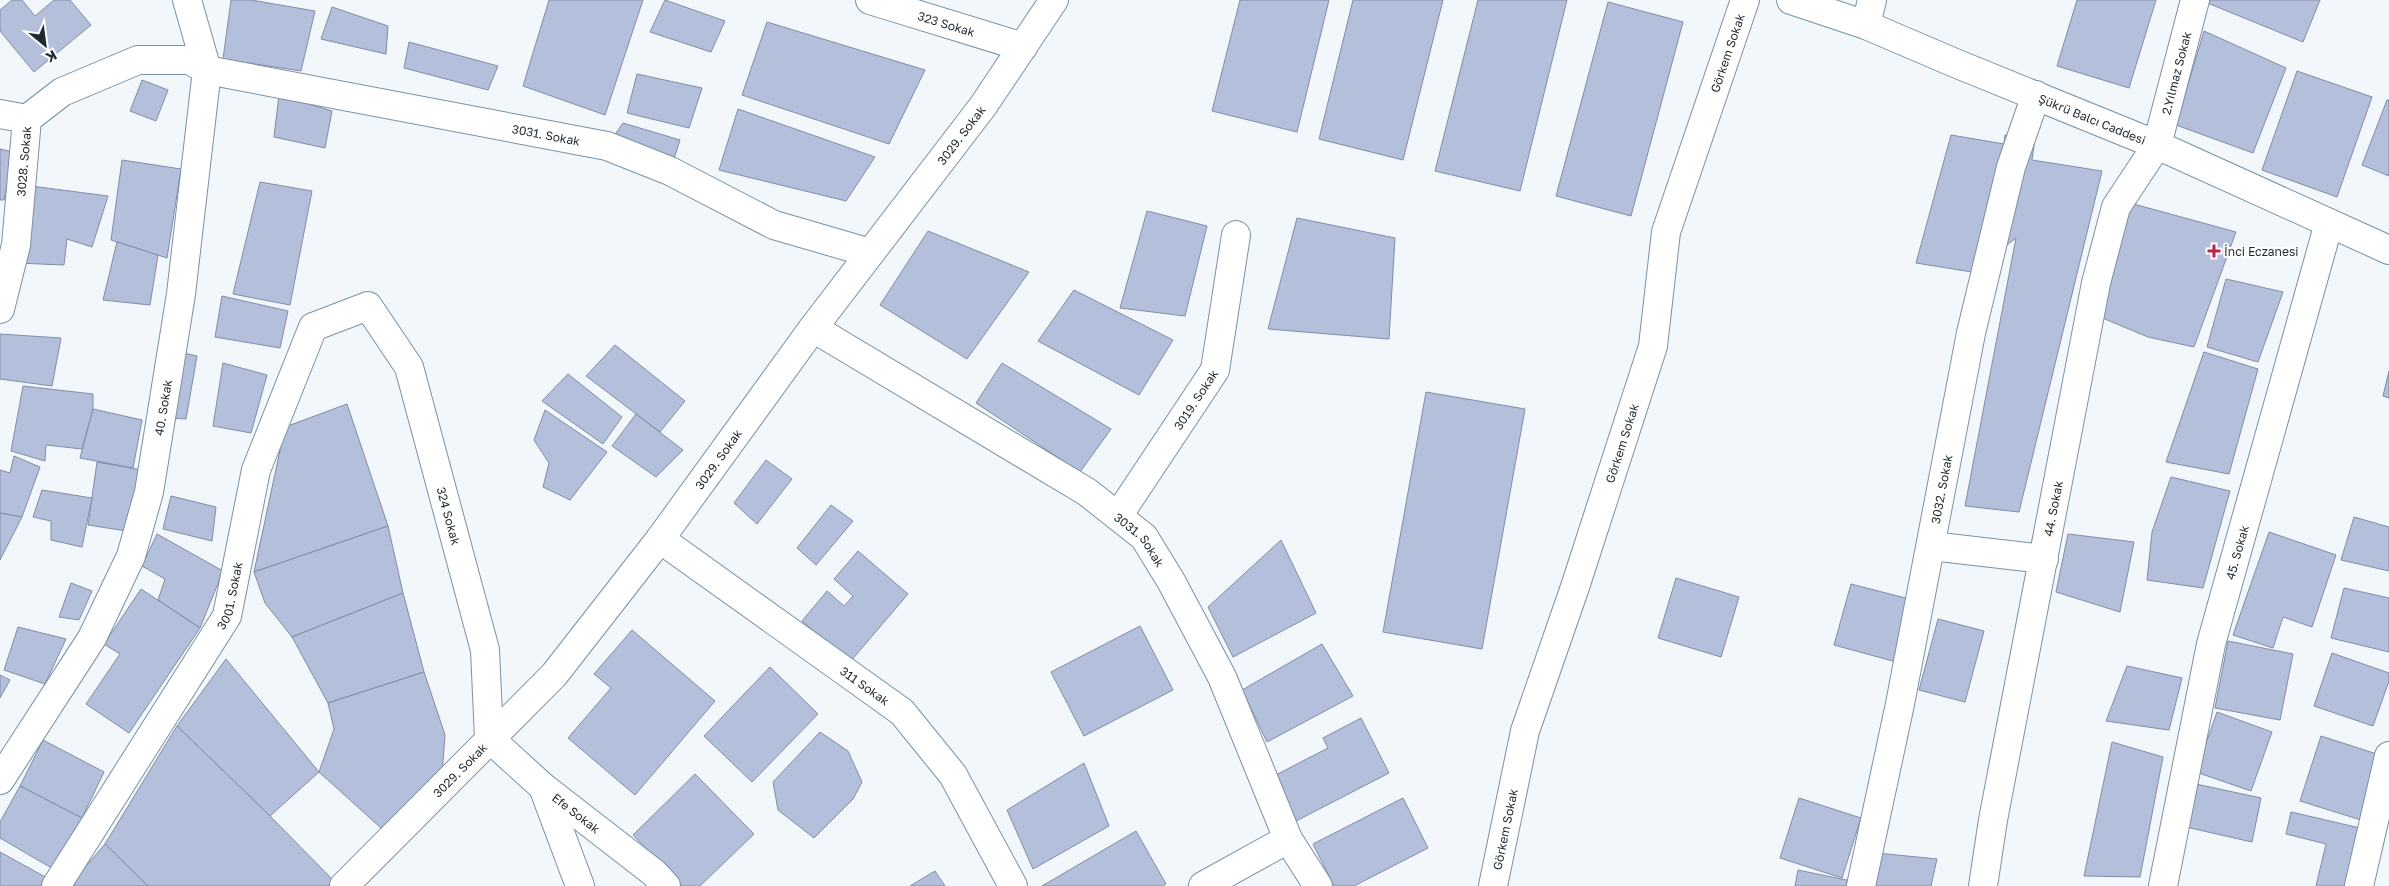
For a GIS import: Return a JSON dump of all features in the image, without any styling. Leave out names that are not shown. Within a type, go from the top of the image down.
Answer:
[{"type":"street","name":"40. Sokak","points":[[0,780],[92,638],[131,556],[149,492],[180,294],[207,70],[187,0]]},
{"type":"street","name":"323 Sokak","points":[[870,0],[1023,48]]},
{"type":"street","name":"3029. Sokak","points":[[344,886],[489,738],[554,675],[660,539],[813,328],[983,106],[1054,0]]},
{"type":"street","name":"Görkem Sokak","points":[[1493,886],[1525,731],[1576,587],[1654,346],[1666,232],[1746,0]]},
{"type":"street","name":"Şükrü Balcı Caddesi","points":[[1791,0],[1869,12],[2036,95],[2157,145],[2389,250]]},
{"type":"street","name":"2.Yılmaz Sokak","points":[[2157,145],[2195,0]]},
{"type":"street","name":"3028. Sokak","points":[[0,309],[16,245],[27,119],[62,92],[138,60],[189,60],[207,70]]},
{"type":"street","name":"3031. Sokak","points":[[207,70],[607,146],[670,171],[774,225],[870,253]]},
{"type":"street","name":"3032. Sokak","points":[[1861,886],[1931,546],[1974,324],[2011,166],[2036,95]]},
{"type":"street","points":[[0,114],[27,119]]},
{"type":"street","name":"44. Sokak","points":[[1983,886],[1993,820],[2096,283],[2116,207],[2157,145]]},
{"type":"street","name":"45. Sokak","points":[[2164,886],[2211,644],[2329,223]]},
{"type":"street","name":"3019. Sokak","points":[[1118,516],[1215,370],[1236,235]]},
{"type":"street","name":"324 Sokak","points":[[368,306],[409,367],[485,650],[489,738]]},
{"type":"street","name":"3001. Sokak","points":[[56,886],[227,616],[256,470],[313,327],[368,306]]},
{"type":"street","name":"3031. Sokak","points":[[813,328],[1087,492],[1144,537],[1172,581],[1222,677],[1288,838],[1318,886]]},
{"type":"street","name":"311 Sokak","points":[[660,539],[902,712],[953,775],[1013,886]]},
{"type":"street","points":[[1931,546],[2044,559]]},
{"type":"street","name":"Efe Sokak","points":[[489,738],[543,787],[654,873],[666,886]]},
{"type":"street","points":[[2359,886],[2389,756]]},
{"type":"street","points":[[543,787],[580,886]]},
{"type":"street","points":[[1203,886],[1288,838]]},
{"type":"building","points":[[12,0],[22,0],[35,16],[54,0],[70,0],[91,25],[34,72],[0,31],[0,10]]},
{"type":"building","points":[[231,0],[251,0],[315,11],[301,71],[223,59]]},
{"type":"building","points":[[549,0],[643,0],[605,115],[523,86]]},
{"type":"building","points":[[665,0],[725,21],[711,52],[650,32]]},
{"type":"building","points":[[1240,0],[1329,0],[1297,132],[1212,111]]},
{"type":"building","points":[[1353,0],[1443,0],[1403,160],[1319,139]]},
{"type":"building","points":[[1478,0],[1567,0],[1520,191],[1435,171]]},
{"type":"building","points":[[2077,0],[2156,0],[2129,88],[2057,66]]},
{"type":"building","points":[[2206,0],[2320,0],[2303,42],[2205,2]]},
{"type":"building","points":[[1608,2],[1683,22],[1631,216],[1556,196]]},
{"type":"building","points":[[332,7],[388,26],[386,54],[321,39]]},
{"type":"building","points":[[767,22],[925,70],[889,144],[742,95]]},
{"type":"building","points":[[2204,31],[2286,68],[2253,153],[2176,125]]},
{"type":"building","points":[[409,42],[498,66],[488,90],[404,68]]},
{"type":"building","points":[[2297,71],[2372,97],[2337,197],[2262,170]]},
{"type":"building","points":[[637,74],[702,88],[689,128],[627,113]]},
{"type":"building","points":[[142,80],[168,90],[156,121],[130,111]]},
{"type":"building","points":[[279,95],[332,111],[325,148],[274,137]]},
{"type":"building","points":[[2387,100],[2389,100],[2389,176],[2362,165]]},
{"type":"building","points":[[738,109],[875,157],[846,201],[719,170]]},
{"type":"building","points":[[623,123],[680,140],[670,171],[607,146]]},
{"type":"building","points":[[1951,135],[2004,144],[2005,135],[2035,139],[2032,160],[2102,171],[2019,512],[1965,506],[2016,238],[1972,272],[1916,263]]},
{"type":"building","points":[[0,149],[13,152],[4,200],[0,200]]},
{"type":"building","points":[[122,160],[181,169],[167,258],[111,240]]},
{"type":"building","points":[[260,182],[312,191],[290,305],[233,294]]},
{"type":"building","points":[[31,186],[108,196],[92,247],[67,239],[64,265],[17,263]]},
{"type":"building","points":[[2130,203],[2236,232],[2194,347],[2148,337],[2100,317]]},
{"type":"building","points":[[1147,211],[1207,226],[1185,316],[1120,308]]},
{"type":"building","points":[[1297,218],[1395,238],[1389,339],[1268,329]]},
{"type":"building","points":[[928,231],[1029,272],[967,359],[880,305]]},
{"type":"building","points":[[117,242],[158,255],[150,305],[103,300]]},
{"type":"building","points":[[2226,279],[2283,292],[2258,362],[2207,347]]},
{"type":"building","points":[[1074,290],[1173,340],[1139,395],[1038,341]]},
{"type":"building","points":[[222,296],[288,311],[280,348],[215,337]]},
{"type":"building","points":[[0,334],[61,338],[52,386],[0,379]]},
{"type":"building","points":[[615,345],[685,401],[660,432],[586,376]]},
{"type":"building","points":[[161,348],[197,356],[186,419],[153,417]]},
{"type":"building","points":[[2204,352],[2258,369],[2229,474],[2166,462]]},
{"type":"building","points":[[223,363],[267,375],[251,433],[213,426]]},
{"type":"building","points":[[1002,363],[1111,429],[1080,472],[976,403]]},
{"type":"building","points":[[2389,371],[2389,398],[2383,396]]},
{"type":"building","points":[[568,374],[622,417],[603,444],[542,401]]},
{"type":"building","points":[[23,386],[93,394],[93,409],[82,449],[46,445],[45,461],[11,451]]},
{"type":"building","points":[[1426,392],[1525,409],[1482,649],[1383,632]]},
{"type":"building","points":[[347,404],[388,526],[254,572],[285,427]]},
{"type":"building","points":[[93,409],[142,420],[133,468],[80,458]]},
{"type":"building","points":[[545,410],[607,452],[570,500],[543,487],[549,463],[534,440]]},
{"type":"building","points":[[636,414],[683,450],[656,477],[612,446]]},
{"type":"building","points":[[14,456],[40,467],[22,517],[0,513],[0,470],[10,473]]},
{"type":"building","points":[[766,460],[792,479],[757,524],[734,503]]},
{"type":"building","points":[[97,462],[142,470],[133,532],[88,525]]},
{"type":"building","points":[[2171,477],[2230,491],[2203,588],[2147,580],[2152,532]]},
{"type":"building","points":[[42,490],[92,498],[82,547],[51,540],[51,521],[33,517]]},
{"type":"building","points":[[171,496],[216,507],[212,541],[163,529]]},
{"type":"building","points":[[831,505],[853,521],[816,565],[797,548]]},
{"type":"building","points":[[0,513],[22,517],[0,560]]},
{"type":"building","points":[[2354,517],[2389,527],[2389,571],[2341,560]]},
{"type":"building","points":[[388,526],[403,593],[292,637],[265,603],[254,572]]},
{"type":"building","points":[[2269,532],[2336,555],[2312,627],[2283,617],[2273,648],[2233,635]]},
{"type":"building","points":[[157,534],[223,571],[200,628],[158,600],[165,579],[142,566]]},
{"type":"building","points":[[2068,534],[2134,542],[2120,612],[2056,592]]},
{"type":"building","points":[[1281,540],[1316,613],[1233,657],[1208,607]]},
{"type":"building","points":[[858,551],[908,594],[850,662],[802,621],[827,591],[844,606],[853,596],[834,579]]},
{"type":"building","points":[[1676,578],[1739,597],[1721,657],[1658,638]]},
{"type":"building","points":[[71,583],[92,591],[79,620],[59,617]]},
{"type":"building","points":[[1851,584],[1917,601],[1900,663],[1834,645]]},
{"type":"building","points":[[2344,588],[2389,598],[2389,652],[2331,638]]},
{"type":"building","points":[[141,589],[200,628],[129,733],[86,704],[120,654],[104,644]]},
{"type":"building","points":[[403,593],[424,672],[328,703],[292,637]]},
{"type":"building","points":[[1938,619],[1984,631],[1965,702],[1919,690]]},
{"type":"building","points":[[1140,626],[1173,690],[1084,736],[1051,672]]},
{"type":"building","points":[[18,627],[66,639],[45,684],[4,670]]},
{"type":"building","points":[[632,630],[715,701],[635,795],[568,738],[611,688],[594,674]]},
{"type":"building","points":[[2228,641],[2293,654],[2280,720],[2215,708]]},
{"type":"building","points":[[1322,644],[1353,696],[1267,742],[1242,690]]},
{"type":"building","points":[[2332,653],[2389,673],[2389,681],[2373,726],[2314,706]]},
{"type":"building","points":[[226,659],[319,772],[270,816],[177,726]]},
{"type":"building","points":[[2127,666],[2182,678],[2169,730],[2106,721]]},
{"type":"building","points":[[770,667],[818,714],[752,782],[704,736]]},
{"type":"building","points":[[424,672],[445,735],[441,787],[381,828],[319,772],[334,729],[328,703]]},
{"type":"building","points":[[0,675],[10,680],[0,698]]},
{"type":"building","points":[[2217,712],[2272,732],[2251,791],[2196,772]]},
{"type":"building","points":[[1361,718],[1389,773],[1296,821],[1272,777],[1328,748],[1323,738]]},
{"type":"building","points":[[177,726],[334,881],[328,886],[148,886],[105,844]]},
{"type":"building","points":[[820,732],[848,751],[862,782],[853,799],[814,838],[778,810],[773,782]]},
{"type":"building","points":[[2321,736],[2383,756],[2361,820],[2300,801]]},
{"type":"building","points":[[43,740],[104,772],[82,818],[20,786]]},
{"type":"building","points":[[2112,742],[2163,757],[2140,877],[2084,876]]},
{"type":"building","points":[[1084,763],[1109,826],[1033,869],[1007,810]]},
{"type":"building","points":[[695,774],[754,834],[700,886],[682,886],[633,835]]},
{"type":"building","points":[[2196,784],[2261,798],[2252,842],[2186,827]]},
{"type":"building","points":[[20,786],[82,818],[55,870],[0,838],[0,822]]},
{"type":"building","points":[[1403,798],[1428,848],[1354,886],[1334,886],[1313,844]]},
{"type":"building","points":[[1799,798],[1861,818],[1842,878],[1780,858]]},
{"type":"building","points":[[2291,812],[2360,828],[2346,886],[2316,886],[2326,844],[2286,834]]},
{"type":"building","points":[[1136,831],[1166,884],[1162,886],[1042,886]]},
{"type":"building","points":[[105,844],[148,886],[69,886]]},
{"type":"building","points":[[0,852],[49,879],[44,886],[0,886]]},
{"type":"building","points":[[1877,853],[1937,859],[1931,886],[1871,886]]},
{"type":"building","points":[[1798,870],[1861,883],[1860,886],[1795,886]]},
{"type":"building","points":[[935,871],[945,886],[910,886]]},
{"type":"place","name":"İnci Eczanesi","points":[[2214,251]]}]
